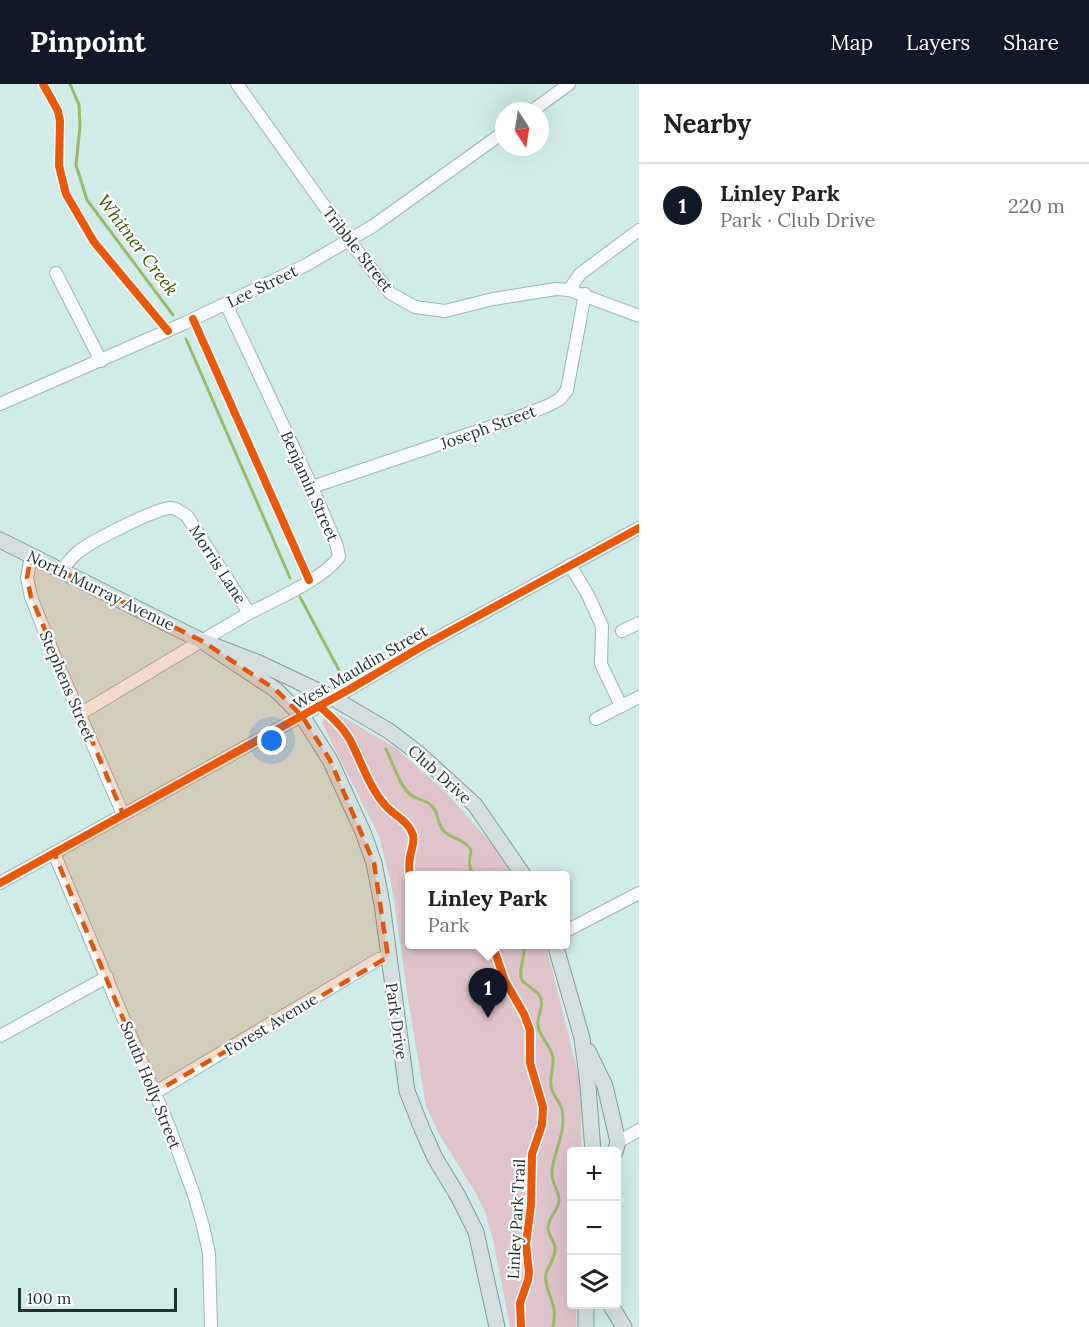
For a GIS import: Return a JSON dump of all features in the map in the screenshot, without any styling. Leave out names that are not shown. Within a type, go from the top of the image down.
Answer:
[{"type":"main road","name":"North Murray Avenue","points":[[0,540],[202,641],[259,663],[333,698]]},
{"type":"main road","name":"North Murray Avenue","points":[[202,641],[276,690],[302,716]]},
{"type":"main road","name":"Club Drive","points":[[333,698],[389,732],[418,753],[475,805],[521,871]]},
{"type":"main road","name":"Park Drive","points":[[302,716],[330,760],[363,831],[374,863],[407,1091],[435,1158],[476,1232],[497,1327]]},
{"type":"main road","points":[[556,949],[582,1038],[604,1086],[617,1147]]},
{"type":"main road","points":[[582,1038],[591,1108],[593,1147]]},
{"type":"main road","points":[[586,1309],[586,1327]]},
{"type":"main road","points":[[613,1309],[624,1327]]},
{"type":"street","name":"Tribble Street","points":[[237,84],[254,111],[390,293],[415,307],[445,311],[494,299],[556,289],[569,290],[585,294],[639,316]]},
{"type":"street","points":[[544,102],[569,84]]},
{"type":"street","name":"Lee Street","points":[[0,404],[101,361],[306,265],[373,226],[495,138]]},
{"type":"street","points":[[569,290],[580,274],[639,230]]},
{"type":"street","points":[[56,273],[101,361]]},
{"type":"street","name":"Joseph Street","points":[[312,487],[511,420],[560,399],[567,390],[585,294]]},
{"type":"street","name":"Benjamin Street","points":[[80,714],[202,641],[291,592],[333,566],[339,556],[338,546],[312,487],[226,304]]},
{"type":"street","name":"Morris Lane","points":[[62,570],[78,552],[125,526],[157,511],[177,509],[187,516],[249,614]]},
{"type":"street","name":"West Mauldin Street","points":[[0,883],[302,716],[431,641],[570,565],[638,532]]},
{"type":"street","name":"Stephens Street","points":[[31,556],[27,578],[31,597],[123,814]]},
{"type":"street","points":[[570,565],[588,595],[602,626],[601,664],[621,706]]},
{"type":"street","points":[[622,632],[639,623]]},
{"type":"street","points":[[596,718],[639,697]]},
{"type":"street","name":"South Holly Street","points":[[54,853],[170,1130],[204,1226],[209,1253],[211,1327]]},
{"type":"street","points":[[570,929],[639,892]]},
{"type":"street","name":"Forest Avenue","points":[[154,1094],[379,959],[388,957]]},
{"type":"street","points":[[0,1036],[106,977]]},
{"type":"street","points":[[617,1147],[639,1130]]},
{"type":"highlighted area","points":[[31,556],[202,641],[276,690],[302,716],[330,760],[374,863],[388,957],[154,1093],[54,853],[123,814],[31,597],[27,578]]},
{"type":"shaded area","points":[[334,712],[396,748],[446,792],[505,859],[511,871],[405,871],[405,949],[547,949],[582,1090],[581,1147],[567,1147],[567,1309],[576,1309],[576,1327],[510,1327],[493,1239],[485,1212],[439,1134],[426,1106],[392,888],[379,836],[322,723],[325,716]]},
{"type":"waterway","name":"Whitner Creek","points":[[70,84],[79,105],[80,126],[76,165],[87,200],[173,315]]},
{"type":"waterway","name":"Whitner Creek","points":[[186,339],[290,578]]},
{"type":"waterway","name":"Whitner Creek","points":[[300,597],[341,674]]},
{"type":"waterway","name":"Whitner Creek","points":[[386,749],[407,791],[430,804],[435,810],[442,829],[471,850],[471,871]]},
{"type":"waterway","name":"Whitner Creek","points":[[524,949],[521,976],[522,980],[541,999],[538,1026],[552,1054],[551,1086],[561,1107],[563,1118],[552,1172],[559,1202],[548,1227],[555,1248],[546,1274],[547,1288],[554,1309],[553,1327]]},
{"type":"cycle path","points":[[43,84],[58,111],[60,121],[59,166],[66,194],[94,242],[168,331]]},
{"type":"cycle path","points":[[193,319],[309,580]]},
{"type":"cycle path","points":[[0,883],[350,689],[421,647],[639,528]]},
{"type":"cycle path","points":[[319,706],[347,735],[379,798],[411,830],[414,841],[409,862],[410,871]]},
{"type":"cycle path","name":"Linley Park Trail","points":[[492,949],[505,981],[524,1014],[530,1030],[530,1063],[543,1107],[542,1125],[532,1154],[531,1205],[526,1244],[529,1272],[520,1303],[521,1327]]},
{"type":"place","name":"Linley Park","points":[[488,1018]]}]
